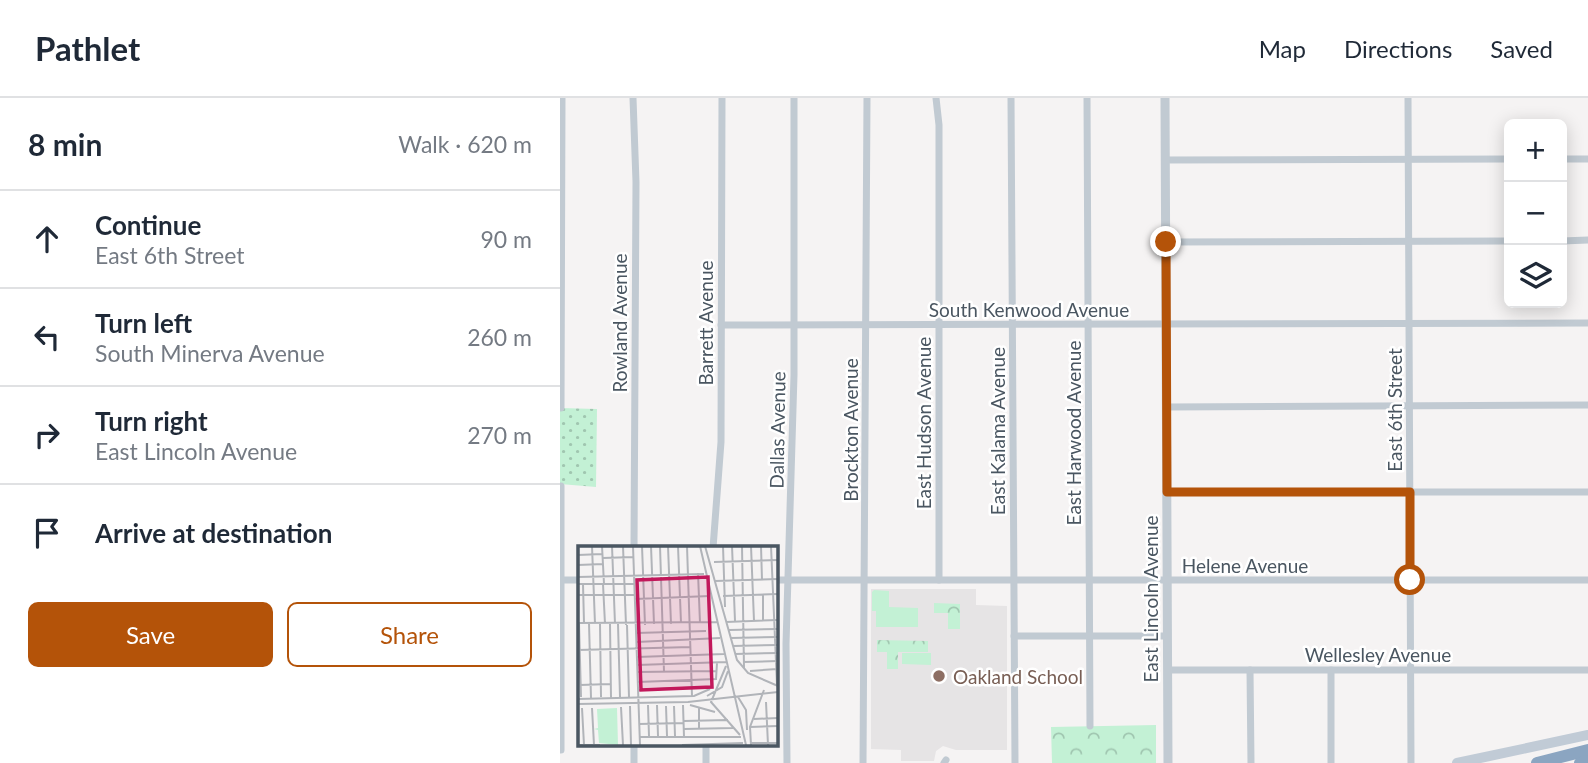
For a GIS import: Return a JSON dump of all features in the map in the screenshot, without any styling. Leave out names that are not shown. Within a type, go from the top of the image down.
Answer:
[{"type":"highway","points":[[1537,763],[1588,750]]},
{"type":"highway","points":[[1580,763],[1588,761]]},
{"type":"main road","points":[[1457,763],[1588,735]]},
{"type":"street","points":[[561,408],[562,98]]},
{"type":"street","name":"Rowland Avenue","points":[[633,98],[636,182],[634,546]]},
{"type":"street","name":"Barrett Avenue","points":[[713,546],[721,442],[722,98]]},
{"type":"street","name":"Dallas Avenue","points":[[787,763],[786,644],[793,468],[794,98]]},
{"type":"street","name":"Brockton Avenue","points":[[863,763],[867,98]]},
{"type":"street","name":"East Hudson Avenue","points":[[936,98],[939,125],[939,580]]},
{"type":"street","name":"East Kalama Avenue","points":[[1012,98],[1015,763]]},
{"type":"street","name":"East Harwood Avenue","points":[[1087,98],[1090,726]]},
{"type":"street","name":"East Lincoln Avenue","points":[[1165,98],[1168,763]]},
{"type":"street","name":"East 6th Street","points":[[1408,98],[1412,763]]},
{"type":"street","points":[[1165,160],[1504,159]]},
{"type":"street","points":[[1567,159],[1588,159]]},
{"type":"street","points":[[1567,241],[1588,240]]},
{"type":"street","points":[[1166,242],[1504,241]]},
{"type":"street","name":"South Kenwood Avenue","points":[[721,325],[1588,323]]},
{"type":"street","points":[[1166,407],[1588,405]]},
{"type":"street","points":[[561,486],[561,750]]},
{"type":"street","points":[[1167,492],[1588,492]]},
{"type":"street","name":"Helene Avenue","points":[[777,580],[1588,580]]},
{"type":"street","points":[[1014,636],[1167,636]]},
{"type":"street","name":"Wellesley Avenue","points":[[1168,670],[1588,670]]},
{"type":"street","points":[[1250,670],[1251,763]]},
{"type":"street","points":[[1331,670],[1331,763]]},
{"type":"shaded area","name":"Oakland School","points":[[871,589],[976,589],[976,605],[1007,606],[1007,750],[956,750],[943,746],[936,751],[934,761],[901,761],[901,750],[871,749]]},
{"type":"green space","points":[[560,408],[597,409],[596,487],[560,484]]},
{"type":"green space","points":[[874,590],[889,591],[889,607],[918,608],[918,627],[876,627],[876,611],[872,611]]},
{"type":"green space","points":[[934,603],[960,604],[960,629],[948,629],[948,613],[934,613]]},
{"type":"green space","points":[[877,640],[928,641],[928,652],[898,652],[898,669],[887,669],[887,652],[877,652]]},
{"type":"green space","points":[[902,653],[931,653],[931,665],[902,664]]},
{"type":"green space","points":[[1156,725],[1156,763],[1052,763],[1051,727]]},
{"type":"place","name":"Oakland School","points":[[939,676]]},
{"type":"route","points":[[1166,242],[1167,492],[1410,492],[1410,580]]}]
